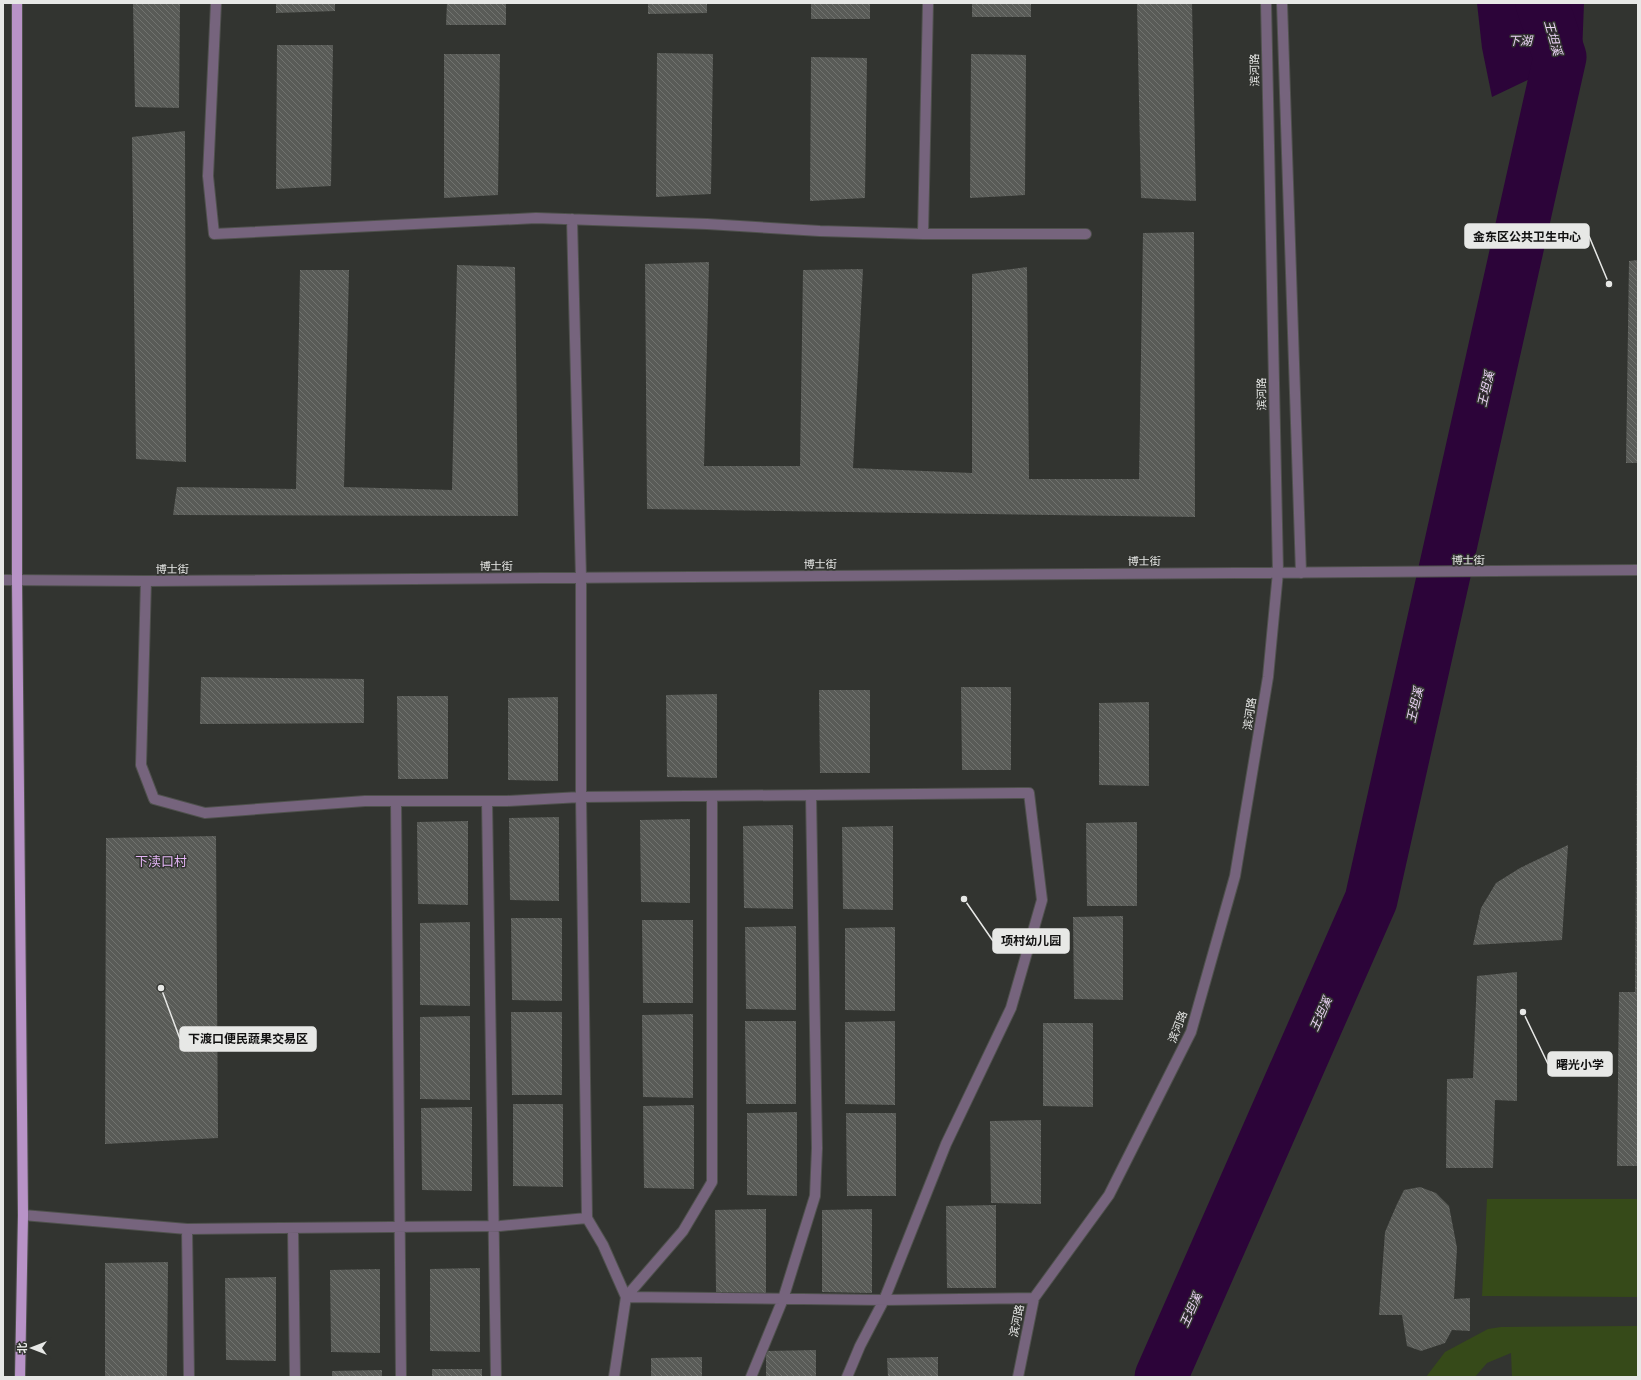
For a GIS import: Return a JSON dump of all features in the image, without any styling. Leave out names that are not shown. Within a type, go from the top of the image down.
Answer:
[{"type":"main road","points":[[17,3],[17,581],[22,1215],[20,1377]]},
{"type":"street","points":[[216,3],[208,176],[214,234],[536,218],[707,224],[820,231],[923,234],[1086,234]]},
{"type":"street","points":[[923,234],[928,3]]},
{"type":"street","name":"滨河路","points":[[1018,1377],[1034,1298],[1109,1195],[1191,1032],[1235,876],[1268,677],[1278,572],[1266,3]]},
{"type":"street","points":[[1282,3],[1300,573]]},
{"type":"street","points":[[572,219],[581,578],[581,797],[587,1218],[603,1245],[626,1296],[614,1377]]},
{"type":"street","name":"博士街","points":[[3,580],[146,581],[1638,570]]},
{"type":"street","points":[[146,581],[141,765],[154,799],[205,814],[365,801],[487,801],[581,797],[1029,793],[1042,900],[1011,1008],[946,1144],[884,1300],[860,1346],[847,1377]]},
{"type":"street","points":[[751,1377],[782,1299],[815,1196],[817,1148],[811,795]]},
{"type":"street","points":[[626,1296],[683,1231],[712,1182],[712,796]]},
{"type":"street","points":[[396,801],[401,1377]]},
{"type":"street","points":[[487,801],[496,1377]]},
{"type":"street","points":[[22,1215],[187,1229],[494,1226],[587,1218]]},
{"type":"street","points":[[293,1228],[295,1377]]},
{"type":"street","points":[[187,1229],[189,1377]]},
{"type":"street","points":[[626,1296],[884,1300],[1034,1298]]},
{"type":"green space","points":[[1487,1199],[1638,1199],[1638,1297],[1482,1296]]},
{"type":"green space","points":[[1638,1326],[1638,1377],[1512,1377],[1511,1353],[1487,1363],[1475,1377],[1426,1377],[1445,1352],[1488,1329],[1501,1327]]},
{"type":"water","name":"下湖","points":[[1477,3],[1584,3],[1582,54],[1492,97],[1482,48]]},
{"type":"building","points":[[133,3],[180,3],[179,108],[135,107]]},
{"type":"building","points":[[276,3],[335,3],[335,11],[276,13]]},
{"type":"building","points":[[447,3],[506,3],[506,25],[446,25]]},
{"type":"building","points":[[648,3],[707,3],[707,13],[648,14]]},
{"type":"building","points":[[811,3],[870,3],[870,19],[811,19]]},
{"type":"building","points":[[972,3],[1031,3],[1031,17],[972,17]]},
{"type":"building","points":[[1137,3],[1192,3],[1196,201],[1141,198]]},
{"type":"building","points":[[277,45],[333,45],[331,186],[276,189]]},
{"type":"building","points":[[657,53],[713,54],[711,194],[656,197]]},
{"type":"building","points":[[444,54],[500,54],[498,195],[444,198]]},
{"type":"building","points":[[971,54],[1026,55],[1025,195],[970,198]]},
{"type":"building","points":[[811,57],[867,58],[865,198],[810,201]]},
{"type":"building","points":[[185,131],[186,462],[136,459],[132,137]]},
{"type":"building","points":[[1194,232],[1195,517],[647,509],[645,264],[709,262],[704,466],[800,466],[803,270],[863,269],[853,468],[972,473],[972,274],[1027,267],[1029,479],[1139,479],[1143,233]]},
{"type":"building","points":[[1638,260],[1638,463],[1626,463],[1629,261]]},
{"type":"building","points":[[457,265],[515,267],[518,516],[173,515],[177,487],[296,489],[300,270],[349,270],[344,487],[452,490]]},
{"type":"building","points":[[201,677],[364,679],[364,723],[200,724]]},
{"type":"building","points":[[961,687],[1011,687],[1011,770],[962,770]]},
{"type":"building","points":[[819,690],[870,690],[870,773],[820,773]]},
{"type":"building","points":[[717,694],[717,778],[667,777],[666,695]]},
{"type":"building","points":[[397,696],[448,696],[448,779],[398,779]]},
{"type":"building","points":[[558,697],[558,781],[508,780],[508,698]]},
{"type":"building","points":[[1149,702],[1149,786],[1099,785],[1099,703]]},
{"type":"building","points":[[1637,734],[1638,1166],[1617,1166],[1619,992],[1635,992]]},
{"type":"building","points":[[559,817],[559,901],[510,900],[509,818]]},
{"type":"building","points":[[690,819],[690,903],[641,902],[640,820]]},
{"type":"building","points":[[468,821],[468,905],[418,904],[417,822]]},
{"type":"building","points":[[1137,822],[1137,906],[1087,906],[1086,823]]},
{"type":"building","points":[[793,825],[793,909],[744,908],[743,826]]},
{"type":"building","points":[[893,826],[893,910],[843,909],[842,827]]},
{"type":"building","points":[[216,836],[218,1138],[105,1144],[106,838]]},
{"type":"building","points":[[1568,845],[1562,940],[1473,945],[1481,908],[1496,883],[1520,868]]},
{"type":"building","points":[[1123,916],[1123,1000],[1074,999],[1073,917]]},
{"type":"building","points":[[511,918],[562,918],[562,1001],[512,1000]]},
{"type":"building","points":[[642,920],[693,920],[693,1003],[643,1003]]},
{"type":"building","points":[[470,922],[470,1006],[420,1005],[420,923]]},
{"type":"building","points":[[796,926],[796,1010],[746,1009],[745,927]]},
{"type":"building","points":[[895,927],[895,1011],[845,1010],[845,928]]},
{"type":"building","points":[[1517,972],[1517,1101],[1495,1100],[1493,1168],[1446,1168],[1447,1079],[1473,1078],[1477,976]]},
{"type":"building","points":[[511,1012],[562,1012],[562,1095],[512,1095]]},
{"type":"building","points":[[693,1014],[693,1098],[643,1097],[642,1015]]},
{"type":"building","points":[[470,1016],[470,1100],[420,1099],[420,1017]]},
{"type":"building","points":[[745,1021],[796,1021],[796,1104],[746,1104]]},
{"type":"building","points":[[895,1021],[895,1105],[845,1104],[845,1022]]},
{"type":"building","points":[[1043,1023],[1093,1023],[1093,1107],[1043,1106]]},
{"type":"building","points":[[513,1104],[563,1104],[563,1187],[513,1186]]},
{"type":"building","points":[[694,1105],[694,1189],[644,1188],[643,1106]]},
{"type":"building","points":[[472,1107],[472,1191],[422,1190],[421,1108]]},
{"type":"building","points":[[797,1112],[797,1196],[747,1195],[747,1113]]},
{"type":"building","points":[[846,1113],[896,1113],[896,1196],[847,1196]]},
{"type":"building","points":[[1041,1120],[1041,1204],[991,1203],[990,1121]]},
{"type":"building","points":[[1420,1187],[1436,1193],[1449,1206],[1457,1248],[1454,1299],[1470,1298],[1470,1331],[1452,1330],[1445,1343],[1421,1351],[1407,1346],[1402,1315],[1379,1315],[1385,1232],[1404,1190]]},
{"type":"building","points":[[996,1205],[996,1288],[947,1288],[946,1206]]},
{"type":"building","points":[[766,1209],[766,1293],[716,1292],[715,1210]]},
{"type":"building","points":[[872,1209],[872,1293],[822,1292],[822,1210]]},
{"type":"building","points":[[168,1262],[167,1377],[105,1377],[105,1263]]},
{"type":"building","points":[[480,1268],[480,1352],[430,1351],[430,1269]]},
{"type":"building","points":[[380,1269],[380,1353],[331,1352],[330,1270]]},
{"type":"building","points":[[276,1277],[276,1361],[226,1360],[225,1278]]},
{"type":"building","points":[[816,1350],[816,1377],[766,1377],[766,1351]]},
{"type":"building","points":[[702,1357],[702,1377],[651,1377],[651,1358]]},
{"type":"building","points":[[938,1357],[938,1377],[888,1377],[887,1358]]},
{"type":"building","points":[[432,1369],[482,1369],[482,1377],[432,1377]]},
{"type":"building","points":[[382,1370],[382,1377],[332,1377],[332,1371]]},
{"type":"waterway","name":"王坦溪","points":[[1161,1377],[1371,900],[1560,57],[1542,3]]},
{"type":"place","name":"金东区公共卫生中心","points":[[1609,284]]},
{"type":"place","name":"项村幼儿园","points":[[964,899]]},
{"type":"place","name":"下渡口便民蔬果交易区","points":[[161,988]]},
{"type":"place","name":"曙光小学","points":[[1523,1012]]},
{"type":"district","name":"下渎口村","points":[[161,861]]}]
